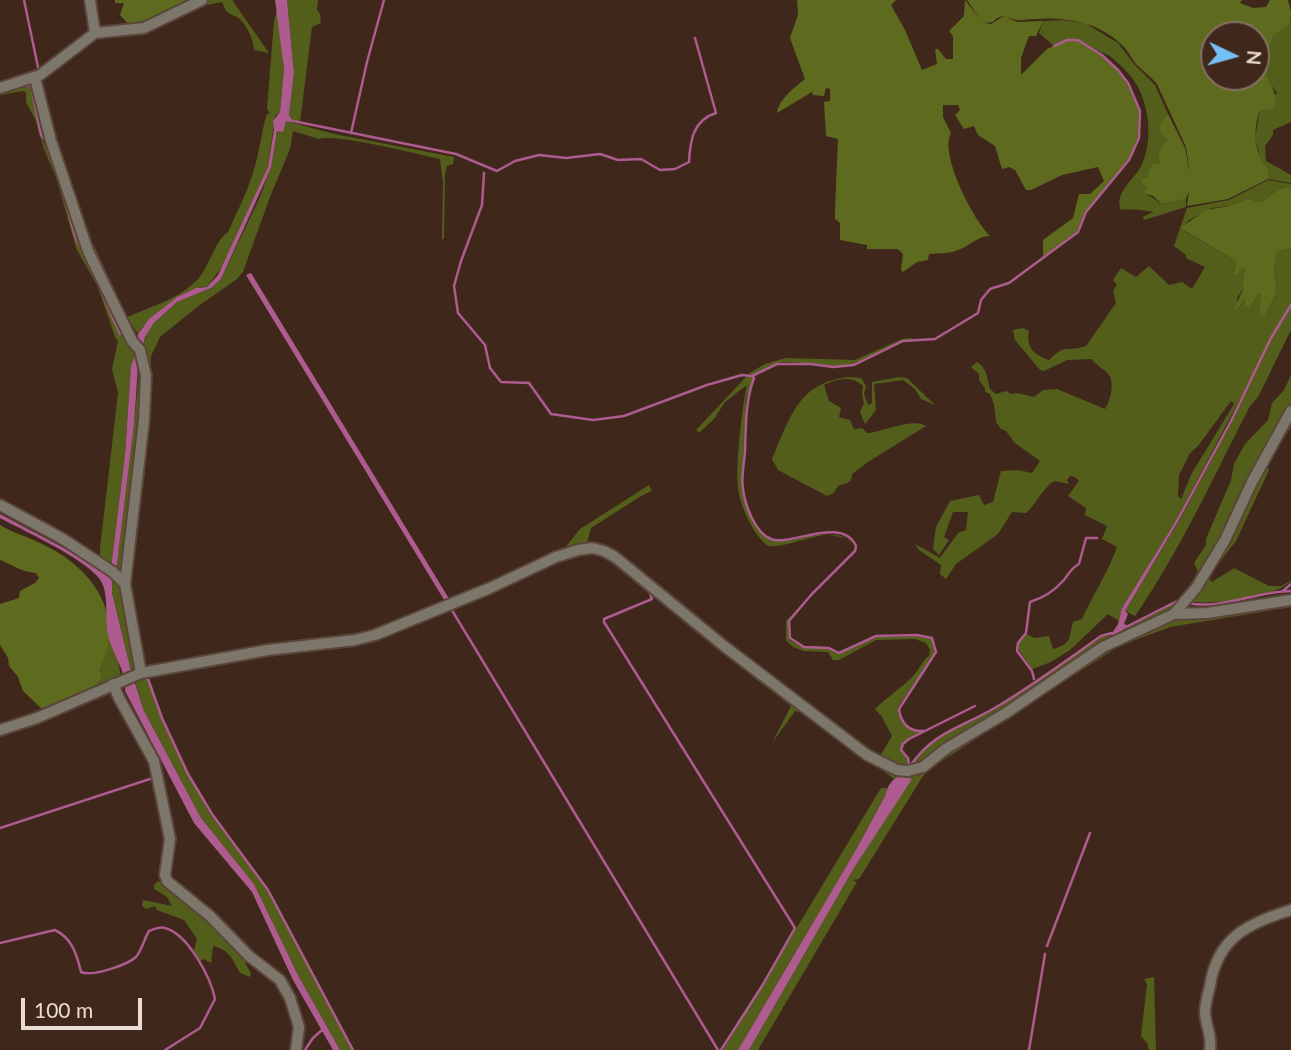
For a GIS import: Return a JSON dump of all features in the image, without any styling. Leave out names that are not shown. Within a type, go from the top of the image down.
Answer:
[{"type":"street","points":[[90,0],[95,33]]},
{"type":"street","points":[[0,88],[35,78],[95,33],[144,28],[202,0]]},
{"type":"street","points":[[35,78],[51,141],[88,251],[132,341],[140,350],[146,376],[144,420],[125,584],[140,674]]},
{"type":"street","points":[[1174,614],[1196,588],[1225,540],[1252,481],[1291,411]]},
{"type":"street","points":[[0,505],[63,539],[113,572],[125,584]]},
{"type":"street","points":[[0,730],[37,718],[140,674],[268,650],[355,640],[375,635],[490,588],[556,557],[592,548],[615,557],[724,646],[867,755],[897,770],[908,771],[923,767],[947,748],[1006,713],[1103,647],[1174,614],[1207,613],[1291,600]]},
{"type":"street","points":[[113,684],[154,761],[171,847],[165,875],[167,881],[210,916],[249,956],[279,980],[290,998],[299,1027],[296,1050]]},
{"type":"street","points":[[1210,1050],[1211,1036],[1205,1013],[1214,966],[1231,938],[1247,926],[1291,910]]},
{"type":"green space","points":[[115,0],[199,0],[132,28],[120,15],[124,3],[115,3]]},
{"type":"green space","points":[[209,0],[232,0],[269,53],[254,50],[246,27],[237,17],[226,11],[222,2],[201,6],[199,4]]},
{"type":"green space","points":[[287,0],[318,0],[317,10],[321,23],[312,27],[300,122],[292,120],[289,115],[294,73]]},
{"type":"green space","points":[[797,0],[896,0],[891,5],[922,70],[937,64],[935,49],[946,59],[953,59],[953,36],[949,31],[964,16],[965,0],[980,19],[967,0],[1242,0],[1240,3],[1253,8],[1266,7],[1270,0],[1288,0],[1291,12],[1290,24],[1273,36],[1270,45],[1270,21],[1200,21],[1200,91],[1270,91],[1270,83],[1275,102],[1273,109],[1260,110],[1256,125],[1257,148],[1268,168],[1268,179],[1228,199],[1187,206],[1189,191],[1186,199],[1162,204],[1153,196],[1144,193],[1147,187],[1142,184],[1141,178],[1147,177],[1152,165],[1160,164],[1158,152],[1167,140],[1159,129],[1160,123],[1168,114],[1185,148],[1190,175],[1186,147],[1157,84],[1137,65],[1124,47],[1102,30],[1090,25],[1063,19],[1017,20],[1007,17],[1017,22],[1043,21],[1036,36],[1029,36],[1021,58],[1021,75],[1047,49],[1067,40],[1078,40],[1101,55],[1127,84],[1139,111],[1138,137],[1129,159],[1085,212],[1077,231],[1043,257],[1043,240],[1073,218],[1079,194],[1090,194],[1104,181],[1098,167],[1062,175],[1026,190],[1015,170],[1009,167],[1002,169],[995,146],[978,135],[974,126],[964,129],[955,115],[960,110],[958,105],[943,105],[943,117],[951,133],[950,156],[954,170],[975,216],[990,236],[955,251],[929,254],[928,260],[917,262],[903,272],[903,254],[898,249],[867,249],[867,245],[840,240],[840,223],[835,219],[838,139],[826,136],[824,102],[830,101],[830,89],[826,88],[824,96],[813,95],[812,92],[777,113],[784,98],[805,79],[790,38],[798,15]]},
{"type":"green space","points":[[278,6],[284,69],[280,112],[275,116],[268,167],[224,264],[207,287],[179,297],[150,320],[138,334],[127,317],[175,296],[199,278],[220,240],[228,232],[246,193],[267,114],[270,114],[267,108],[274,21]]},
{"type":"green space","points":[[1291,18],[1291,122],[1273,130],[1273,135],[1265,146],[1266,161],[1291,175],[1291,183],[1268,179],[1268,168],[1261,160],[1255,138],[1260,110],[1277,93],[1270,83],[1272,36],[1290,24]]},
{"type":"green space","points":[[1043,21],[1085,23],[1118,43],[1155,85],[1168,114],[1160,123],[1167,140],[1158,152],[1160,164],[1147,177],[1141,178],[1142,184],[1147,187],[1145,193],[1162,204],[1186,199],[1186,207],[1144,220],[1143,217],[1153,212],[1121,210],[1119,204],[1122,193],[1140,168],[1146,151],[1148,121],[1144,101],[1132,78],[1110,56],[1076,40],[1066,40],[1053,45],[1039,33]]},
{"type":"green space","points":[[31,83],[74,215],[137,347],[131,366],[125,454],[111,568],[100,562],[100,548],[118,393],[112,369],[118,341],[98,287],[76,248],[57,180],[26,102],[26,93],[23,91],[0,95],[0,92],[27,86],[31,90],[41,136],[59,181],[75,236],[91,269],[76,236],[51,155],[47,149],[46,140],[42,134],[32,88],[28,84]],"holes":[[[102,292],[121,334],[125,338],[119,334]]]},
{"type":"green space","points":[[286,121],[334,134],[454,157],[453,164],[447,166],[445,173],[444,239],[440,159],[359,141],[319,139],[293,131],[290,149],[243,272],[160,337],[151,356],[148,412],[141,350],[149,328],[177,302],[211,288],[221,279],[259,199],[271,168],[277,131]]},
{"type":"green space","points":[[1268,180],[1291,184],[1291,189],[1286,187],[1276,191],[1262,202],[1247,199],[1230,206],[1212,208],[1189,220],[1181,229],[1234,260],[1236,263],[1233,273],[1245,268],[1242,285],[1244,288],[1237,298],[1238,308],[1245,298],[1250,307],[1262,292],[1261,300],[1266,314],[1277,291],[1274,270],[1277,250],[1291,248],[1291,303],[1270,338],[1177,519],[1122,608],[1119,621],[1108,614],[1070,650],[1051,662],[1032,669],[1018,649],[1019,643],[1027,634],[1034,638],[1049,636],[1053,649],[1067,642],[1073,622],[1082,619],[1117,547],[1102,539],[1107,526],[1085,515],[1086,508],[1068,496],[1079,481],[1070,476],[1067,480],[1069,484],[1054,481],[1050,484],[1026,513],[1012,512],[998,534],[956,564],[946,579],[940,574],[941,565],[919,550],[915,544],[940,558],[958,533],[966,530],[968,512],[953,512],[944,537],[949,540],[939,555],[933,549],[936,527],[950,501],[979,495],[984,505],[993,502],[1001,471],[1032,473],[1040,461],[1001,429],[996,422],[990,394],[985,392],[979,374],[971,367],[977,362],[983,367],[990,389],[996,394],[1006,391],[1034,397],[1043,390],[1057,389],[1105,409],[1111,392],[1111,378],[1092,359],[1067,360],[1044,371],[1040,370],[1015,340],[1013,330],[1023,328],[1029,331],[1032,350],[1049,360],[1064,350],[1086,346],[1116,303],[1113,291],[1117,285],[1113,280],[1121,268],[1136,277],[1149,266],[1169,285],[1182,282],[1192,289],[1205,267],[1186,258],[1186,255],[1174,246],[1187,208],[1229,200]],"holes":[[[1231,401],[1234,404],[1192,473],[1181,499],[1178,496],[1179,475],[1190,453]]]},
{"type":"green space","points":[[1286,187],[1291,189],[1291,248],[1277,251],[1274,270],[1277,291],[1266,314],[1260,316],[1261,293],[1250,307],[1245,305],[1245,298],[1233,311],[1244,288],[1242,285],[1245,268],[1242,267],[1237,274],[1233,274],[1236,263],[1234,260],[1180,228],[1206,210],[1230,206],[1247,199],[1262,202]]},
{"type":"green space","points":[[1291,307],[1291,330],[1182,539],[1135,616],[1125,611],[1180,519],[1272,338]]},
{"type":"green space","points":[[902,339],[917,340],[900,342],[851,365],[785,362],[752,375],[748,374],[765,364],[786,358],[855,360]]},
{"type":"green space","points":[[140,360],[145,376],[121,578],[116,572]]},
{"type":"green space","points":[[1291,375],[1291,408],[1223,540],[1194,587],[1180,600],[1198,572],[1194,563],[1206,545],[1206,539],[1231,480],[1234,464],[1245,444],[1268,420],[1272,403],[1284,390]]},
{"type":"green space","points":[[746,377],[753,379],[746,400],[742,490],[755,525],[772,541],[829,535],[768,546],[750,523],[739,494],[737,471],[747,385],[725,402],[714,419],[699,433],[696,430]]},
{"type":"green space","points":[[849,377],[861,378],[866,386],[864,394],[868,405],[872,403],[872,382],[899,377],[907,378],[935,405],[921,399],[915,389],[903,380],[874,384],[876,410],[865,424],[860,412],[864,403],[863,386],[854,380],[844,379],[824,385],[829,401],[841,408],[839,417],[850,420],[854,429],[862,428],[867,433],[914,423],[926,426],[868,462],[852,474],[850,481],[838,486],[834,493],[827,496],[778,470],[772,459],[791,416],[807,394],[832,380]]},
{"type":"green space","points":[[1291,415],[1291,427],[1266,465],[1269,470],[1236,541],[1208,577],[1212,582],[1234,568],[1269,586],[1282,586],[1291,580],[1284,586],[1273,592],[1258,596],[1210,602],[1187,601]]},
{"type":"green space","points":[[649,485],[652,491],[591,528],[587,542],[604,546],[634,567],[763,669],[880,756],[892,736],[875,709],[910,679],[929,656],[930,650],[926,643],[915,639],[876,640],[839,660],[833,660],[828,652],[804,651],[793,647],[786,640],[786,621],[854,550],[788,621],[789,640],[802,647],[826,648],[840,654],[877,637],[931,638],[935,647],[933,657],[898,707],[904,725],[922,732],[903,744],[901,750],[907,759],[908,767],[895,765],[874,755],[605,549],[560,554],[580,529]]},
{"type":"green space","points":[[0,525],[54,550],[80,569],[99,593],[109,623],[108,643],[100,671],[102,676],[94,690],[45,712],[23,691],[0,645],[0,604],[19,598],[20,591],[39,578],[36,573],[21,570],[0,560]]},
{"type":"green space","points":[[574,553],[603,553],[871,758],[912,775],[1104,651],[1171,621],[1291,604],[1291,607],[1170,627],[1119,646],[931,768],[923,776],[859,879],[853,880],[857,882],[758,1050],[749,1050],[854,868],[911,779],[899,776],[894,779],[805,713],[795,711],[772,743],[791,706],[612,561],[602,556],[583,554],[537,572]]},
{"type":"green space","points":[[112,578],[120,585],[138,670],[131,671],[112,593]]},
{"type":"green space","points":[[1179,603],[1174,611],[1101,646],[922,764],[911,766],[921,753],[941,736],[999,707],[1102,637],[1113,635]]},
{"type":"green space","points":[[109,639],[117,654],[121,677],[94,690],[102,676],[100,672]]},
{"type":"green space","points":[[146,674],[162,718],[188,775],[211,815],[268,891],[352,1050],[340,1050],[299,977],[254,884],[201,818],[144,711],[135,682],[136,678]]},
{"type":"green space","points":[[881,788],[887,788],[885,796],[857,848],[738,1050],[723,1050]]},
{"type":"green space","points":[[158,881],[183,896],[206,915],[247,958],[245,963],[251,973],[250,977],[240,973],[230,956],[218,947],[213,946],[211,963],[204,959],[200,961],[194,950],[197,939],[184,920],[157,910],[155,906],[146,909],[142,906],[143,900],[172,906],[167,897],[154,889]]},
{"type":"green space","points":[[1154,977],[1156,1050],[1149,1050],[1141,1036],[1147,984],[1144,979]]},
{"type":"shaded area","points":[[275,0],[287,0],[294,73],[289,115],[292,120],[286,121],[283,132],[277,131],[271,168],[221,279],[211,288],[177,302],[153,324],[145,337],[138,366],[134,425],[112,593],[144,711],[201,818],[254,884],[299,977],[340,1050],[333,1050],[293,980],[252,892],[194,823],[125,691],[122,671],[108,633],[103,585],[97,576],[73,557],[0,518],[0,514],[75,554],[111,568],[125,454],[131,366],[138,345],[138,334],[149,319],[177,297],[196,288],[207,287],[218,275],[268,167],[273,121],[280,112],[284,69]]},
{"type":"shaded area","points":[[251,273],[451,602],[446,603],[246,275]]},
{"type":"shaded area","points":[[1177,519],[1125,611],[1128,614],[1124,624],[1129,626],[1111,635],[1118,624],[1122,608]]},
{"type":"shaded area","points":[[899,776],[912,779],[854,868],[749,1050],[738,1050],[857,848],[890,784]]},
{"type":"waterway","points":[[24,0],[39,72]]},
{"type":"waterway","points":[[351,133],[384,0]]},
{"type":"waterway","points":[[288,120],[456,154],[497,171],[515,161],[539,155],[566,158],[600,154],[618,160],[641,159],[660,170],[675,169],[689,162],[694,132],[702,121],[716,113],[695,38]]},
{"type":"waterway","points":[[484,173],[482,205],[454,286],[458,313],[485,345],[490,368],[501,382],[529,383],[551,414],[593,420],[624,416],[707,385],[742,375],[752,376],[777,364],[833,367],[854,365],[903,341],[935,339],[978,313],[981,300],[990,289],[1009,283],[1078,232],[1086,212],[1129,160],[1139,138],[1140,111],[1128,83],[1102,55],[1078,40],[1067,40],[1054,46]]},
{"type":"waterway","points":[[24,85],[30,86],[32,90],[41,135],[45,140]]},
{"type":"waterway","points":[[45,140],[50,156]]},
{"type":"waterway","points":[[63,192],[75,236],[95,277]]},
{"type":"waterway","points":[[89,239],[125,315]]},
{"type":"waterway","points":[[99,286],[120,334]]},
{"type":"waterway","points":[[1176,523],[1231,421],[1271,338],[1291,305]]},
{"type":"waterway","points":[[752,376],[754,378],[747,405],[742,480],[746,503],[756,525],[771,539],[790,539],[828,532],[849,537],[856,546],[855,551],[789,621],[790,638],[804,647],[829,648],[839,653],[876,636],[917,635],[932,638],[936,652],[899,709],[907,726],[925,731]]},
{"type":"waterway","points":[[1034,679],[1032,671],[1017,651],[1018,643],[1026,633],[1030,602],[1060,585],[1079,564],[1086,538],[1097,538]]},
{"type":"waterway","points":[[1283,591],[1291,584]]},
{"type":"waterway","points":[[1188,603],[1214,604],[1291,591]]},
{"type":"waterway","points":[[650,593],[652,599],[604,619],[604,622],[795,928],[721,1050]]},
{"type":"waterway","points":[[1126,627],[1179,600]]},
{"type":"waterway","points":[[450,607],[718,1050]]},
{"type":"waterway","points":[[910,766],[919,754],[939,737],[998,706],[1101,636],[1112,633]]},
{"type":"waterway","points":[[147,676],[162,718],[188,774],[212,814],[268,890],[353,1050]]},
{"type":"waterway","points":[[909,765],[908,758],[901,750],[903,744],[975,706]]},
{"type":"waterway","points":[[0,828],[153,778]]},
{"type":"waterway","points":[[1047,946],[1090,833]]},
{"type":"waterway","points":[[0,943],[55,930],[70,942],[81,972],[93,973],[118,967],[132,960],[140,951],[149,931],[161,927],[174,932],[197,958],[209,980],[215,999],[200,1028],[165,1050]]},
{"type":"waterway","points":[[1029,1050],[1045,954]]},
{"type":"waterway","points":[[305,1050],[322,1030]]}]
